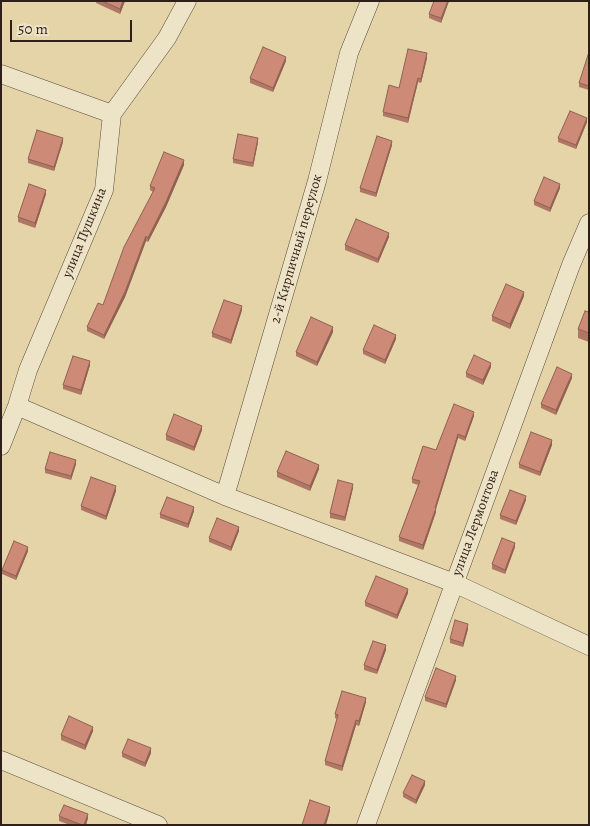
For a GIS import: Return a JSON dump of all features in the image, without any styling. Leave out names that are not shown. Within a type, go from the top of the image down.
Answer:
[{"type":"street","name":"улица Пушкина","points":[[1,446],[17,406],[28,370],[104,190],[112,114],[167,38],[187,1]]},
{"type":"street","name":"2-й Кирпичный переулок","points":[[225,496],[317,181],[350,53],[370,1]]},
{"type":"street","points":[[1,74],[112,114]]},
{"type":"street","name":"улица Лермонтова","points":[[366,825],[570,265],[589,223]]},
{"type":"street","points":[[17,406],[225,496],[454,583],[589,646]]},
{"type":"street","points":[[1,760],[158,825]]},
{"type":"building","points":[[102,1],[123,1],[120,9]]},
{"type":"building","points":[[434,1],[448,1],[441,18],[429,14]]},
{"type":"building","points":[[263,47],[286,57],[273,88],[250,78]]},
{"type":"building","points":[[408,49],[427,53],[421,79],[418,78],[408,118],[383,112],[389,85],[399,88]]},
{"type":"building","points":[[589,56],[589,86],[579,83]]},
{"type":"building","points":[[570,111],[587,118],[576,145],[558,138]]},
{"type":"building","points":[[37,130],[63,138],[54,167],[28,159]]},
{"type":"building","points":[[238,134],[258,138],[253,163],[233,159]]},
{"type":"building","points":[[377,136],[392,141],[376,193],[360,188]]},
{"type":"building","points":[[164,152],[184,160],[148,238],[146,236],[125,292],[104,335],[87,327],[98,303],[103,305],[124,247],[155,188],[150,186]]},
{"type":"building","points":[[544,177],[560,184],[550,208],[534,201]]},
{"type":"building","points":[[29,184],[46,190],[35,223],[18,217]]},
{"type":"building","points":[[356,219],[389,233],[378,259],[345,245]]},
{"type":"building","points":[[506,284],[524,292],[510,324],[492,316]]},
{"type":"building","points":[[224,300],[242,306],[231,340],[212,333]]},
{"type":"building","points":[[585,311],[589,312],[589,333],[578,329]]},
{"type":"building","points":[[311,317],[333,327],[317,362],[296,352]]},
{"type":"building","points":[[374,325],[396,335],[385,360],[363,350]]},
{"type":"building","points":[[474,355],[491,363],[483,380],[466,373]]},
{"type":"building","points":[[73,356],[90,361],[81,390],[63,385]]},
{"type":"building","points":[[557,367],[572,374],[556,410],[541,404]]},
{"type":"building","points":[[454,404],[474,412],[465,437],[458,434],[423,545],[399,537],[420,481],[412,479],[423,446],[436,450]]},
{"type":"building","points":[[174,414],[202,426],[194,447],[166,435]]},
{"type":"building","points":[[531,432],[552,440],[540,472],[519,464]]},
{"type":"building","points":[[286,451],[319,465],[310,486],[277,472]]},
{"type":"building","points":[[50,452],[76,460],[71,476],[45,469]]},
{"type":"building","points":[[91,477],[116,486],[106,516],[81,506]]},
{"type":"building","points":[[338,480],[353,484],[345,517],[330,513]]},
{"type":"building","points":[[510,490],[526,496],[516,521],[500,515]]},
{"type":"building","points":[[167,497],[194,507],[188,524],[160,514]]},
{"type":"building","points":[[217,518],[239,527],[231,547],[209,538]]},
{"type":"building","points":[[502,538],[515,543],[505,570],[492,564]]},
{"type":"building","points":[[14,541],[28,547],[16,576],[2,570]]},
{"type":"building","points":[[376,576],[408,589],[397,615],[365,602]]},
{"type":"building","points":[[455,620],[468,624],[463,643],[450,639]]},
{"type":"building","points":[[373,641],[386,645],[377,670],[364,665]]},
{"type":"building","points":[[436,668],[456,676],[446,704],[425,697]]},
{"type":"building","points":[[342,691],[366,698],[359,721],[356,720],[342,766],[325,761],[338,715],[335,714]]},
{"type":"building","points":[[69,716],[93,727],[85,745],[61,735]]},
{"type":"building","points":[[128,739],[151,748],[145,763],[122,753]]},
{"type":"building","points":[[412,775],[425,781],[416,800],[403,793]]},
{"type":"building","points":[[310,800],[330,807],[324,825],[302,825]]},
{"type":"building","points":[[64,805],[88,814],[84,825],[59,816]]}]
